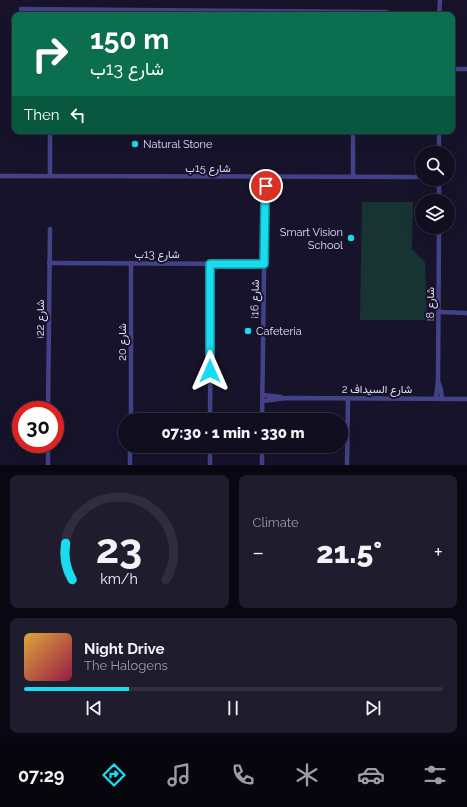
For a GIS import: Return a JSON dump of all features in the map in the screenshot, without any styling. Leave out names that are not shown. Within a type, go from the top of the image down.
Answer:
[{"type":"street","points":[[439,12],[440,0]]},
{"type":"street","points":[[21,10],[50,12]]},
{"type":"street","points":[[455,69],[467,69]]},
{"type":"street","points":[[50,134],[50,176]]},
{"type":"street","points":[[353,134],[353,177]]},
{"type":"street","points":[[439,134],[439,146]]},
{"type":"street","name":"شارع 15ب","points":[[0,176],[415,177]]},
{"type":"street","name":"شارع 16ا","points":[[262,413],[265,177]]},
{"type":"street","name":"شارع 22ا","points":[[48,401],[50,229]]},
{"type":"street","name":"شارع 8ا","points":[[436,398],[438,381],[439,234]]},
{"type":"street","name":"شارع 13ب","points":[[49,263],[264,264]]},
{"type":"street","name":"شارع 20","points":[[130,413],[131,263]]},
{"type":"street","points":[[210,264],[210,413]]},
{"type":"street","points":[[439,312],[467,312]]},
{"type":"street","name":"شارع 8ا","points":[[438,381],[442,399]]},
{"type":"street","name":"شارع السيداف 2","points":[[263,395],[286,398],[467,399]]},
{"type":"street","name":"شارع السيداف 2","points":[[263,401],[286,398]]},
{"type":"street","points":[[347,465],[348,398]]},
{"type":"street","points":[[48,453],[48,465]]},
{"type":"street","points":[[130,453],[130,465]]},
{"type":"street","points":[[210,453],[210,465]]},
{"type":"street","points":[[262,453],[262,465]]},
{"type":"green space","points":[[362,202],[413,202],[412,249],[425,262],[427,320],[360,320]]},
{"type":"place","name":"Natural Stone","points":[[135,144]]},
{"type":"place","name":"Smart Vision School","points":[[351,238]]},
{"type":"place","name":"Cafeteria","points":[[248,331]]},
{"type":"route","points":[[210,371],[210,264],[264,264],[266,186]]}]
